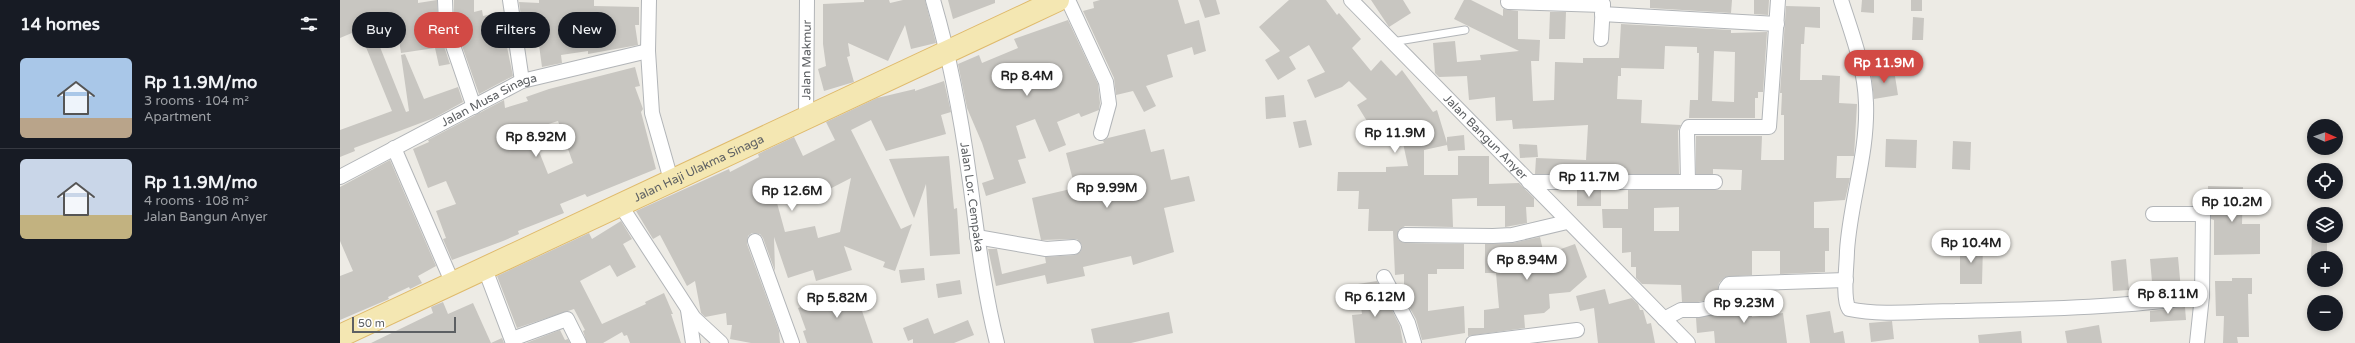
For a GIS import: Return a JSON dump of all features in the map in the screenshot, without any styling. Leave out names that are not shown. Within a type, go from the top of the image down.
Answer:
[{"type":"main road","name":"Jalan Haji Ulakma Sinaga","points":[[340,336],[621,206],[671,180],[806,119],[1058,0]]},
{"type":"street","points":[[445,0],[446,25],[474,107]]},
{"type":"street","points":[[510,0],[522,81]]},
{"type":"street","points":[[649,0],[648,51],[652,113],[671,180]]},
{"type":"street","name":"Jalan Makmur","points":[[806,119],[807,0]]},
{"type":"street","name":"Jalan Lor. Cempaka","points":[[933,0],[948,51],[961,120],[977,237],[992,322],[998,343]]},
{"type":"street","points":[[1068,0],[1106,82],[1109,104],[1101,133]]},
{"type":"street","name":"Jalan Bangun Anyer","points":[[1351,0],[1567,222],[1688,343]]},
{"type":"street","points":[[1688,182],[1689,128],[1769,127],[1778,0]]},
{"type":"street","points":[[1841,0],[1864,77],[1866,104],[1861,171],[1848,241],[1846,305],[1849,309],[1880,312],[2011,310],[2157,302],[2202,296]]},
{"type":"street","points":[[1508,2],[1603,6],[1777,24]]},
{"type":"street","points":[[1601,39],[1603,6]]},
{"type":"street","name":"Jalan Musa Sinaga","points":[[340,177],[522,81],[648,51]]},
{"type":"street","points":[[394,148],[453,284]]},
{"type":"street","points":[[1529,182],[1715,182]]},
{"type":"street","points":[[621,206],[694,318],[721,343]]},
{"type":"street","points":[[2153,214],[2203,214],[2202,296],[2196,343]]},
{"type":"street","points":[[1405,235],[1512,235],[1567,222]]},
{"type":"street","points":[[977,237],[1046,249],[1074,247]]},
{"type":"street","points":[[755,241],[792,343]]},
{"type":"street","points":[[485,269],[513,341],[567,319],[580,343]]},
{"type":"street","points":[[1384,277],[1408,323],[1414,343]]},
{"type":"street","points":[[1664,319],[1681,310],[1699,310],[1723,305],[1726,288],[1729,284],[1846,280]]},
{"type":"street","points":[[687,306],[693,343]]},
{"type":"street","points":[[1473,343],[1576,330]]},
{"type":"lane","points":[[1392,42],[1465,30]]},
{"type":"building","points":[[340,0],[418,0],[418,3],[437,0],[437,12],[414,12],[414,48],[435,48],[401,53],[400,48],[406,48],[406,12],[352,12],[352,33],[340,38]]},
{"type":"building","points":[[454,0],[474,0],[474,12],[482,10],[482,12],[481,12],[481,48],[507,48],[513,76],[479,94],[463,48],[473,48],[473,12],[454,12]]},
{"type":"building","points":[[539,0],[594,0],[594,6],[639,7],[639,25],[635,25],[638,45],[588,54],[588,51],[561,55],[562,63],[542,67],[539,48],[550,48],[550,12],[520,12],[519,2],[539,3]]},
{"type":"building","points":[[864,0],[889,0],[890,3],[903,0],[925,0],[936,43],[911,49],[905,25],[888,61],[848,43],[850,56],[847,57],[854,82],[824,91],[818,69],[826,66],[823,44],[823,4],[864,2]]},
{"type":"building","points":[[948,0],[995,0],[995,3],[953,19]]},
{"type":"building","points":[[1100,0],[1178,0],[1185,24],[1199,20],[1206,51],[1194,55],[1192,47],[1167,55],[1173,77],[1146,86],[1156,106],[1144,112],[1133,91],[1116,95],[1114,78],[1083,11],[1094,8],[1093,2]]},
{"type":"building","points":[[1199,0],[1216,0],[1220,14],[1205,18]]},
{"type":"building","points":[[1289,0],[1326,0],[1337,15],[1339,13],[1361,39],[1352,48],[1371,71],[1381,60],[1396,76],[1402,70],[1433,112],[1437,110],[1447,143],[1447,137],[1464,135],[1465,150],[1448,151],[1447,145],[1424,150],[1424,175],[1458,175],[1458,156],[1489,156],[1489,184],[1519,183],[1534,198],[1534,207],[1526,207],[1527,223],[1505,227],[1505,206],[1477,206],[1477,198],[1452,199],[1453,227],[1405,226],[1398,231],[1398,239],[1405,243],[1464,244],[1464,269],[1437,269],[1437,274],[1428,274],[1428,311],[1464,306],[1465,333],[1422,340],[1416,319],[1404,298],[1404,274],[1395,275],[1393,231],[1368,231],[1369,209],[1358,209],[1359,191],[1337,191],[1338,172],[1386,172],[1386,167],[1408,166],[1401,134],[1360,138],[1359,127],[1370,126],[1357,105],[1367,99],[1349,81],[1342,87],[1315,98],[1307,80],[1325,72],[1309,45],[1289,57],[1296,69],[1278,80],[1265,60],[1280,51],[1259,27]]},
{"type":"building","points":[[1371,0],[1403,0],[1411,13],[1389,27]]},
{"type":"building","points":[[1464,0],[1471,0],[1503,16],[1503,9],[1518,11],[1518,39],[1540,40],[1539,61],[1531,61],[1533,101],[1554,100],[1555,62],[1583,63],[1583,58],[1619,58],[1621,24],[1731,30],[1731,33],[1767,32],[1763,92],[1758,92],[1758,98],[1755,98],[1755,118],[1689,118],[1690,100],[1698,100],[1699,53],[1697,53],[1697,47],[1665,46],[1664,69],[1621,68],[1621,76],[1618,76],[1617,99],[1642,100],[1641,123],[1681,125],[1678,131],[1679,174],[1628,174],[1626,168],[1601,168],[1601,174],[1535,174],[1536,158],[1586,160],[1588,125],[1513,129],[1512,120],[1496,121],[1495,97],[1469,100],[1467,76],[1439,77],[1435,73],[1433,43],[1455,41],[1457,62],[1481,60],[1480,55],[1519,51],[1454,19]],"holes":[[[1714,51],[1735,52],[1734,102],[1712,101]]]},
{"type":"building","points":[[1650,0],[1732,0],[1731,13],[1650,8]]},
{"type":"building","points":[[1754,0],[1769,0],[1768,15],[1754,14]]},
{"type":"building","points":[[1862,0],[1874,0],[1874,13],[1861,12]]},
{"type":"building","points":[[1911,0],[1922,0],[1922,11],[1911,11]]},
{"type":"building","points":[[1786,6],[1820,7],[1820,28],[1805,27],[1804,44],[1801,44],[1800,80],[1822,80],[1822,75],[1840,76],[1839,103],[1857,104],[1854,156],[1837,156],[1836,178],[1850,178],[1845,200],[1814,202],[1814,228],[1829,228],[1829,251],[1825,251],[1825,272],[1780,274],[1780,251],[1752,251],[1752,275],[1725,277],[1719,283],[1716,298],[1698,302],[1682,302],[1681,285],[1642,284],[1636,278],[1636,267],[1631,267],[1631,252],[1622,253],[1622,228],[1603,228],[1602,209],[1628,209],[1628,190],[1741,190],[1742,170],[1713,169],[1713,174],[1696,174],[1696,136],[1762,136],[1761,160],[1784,160],[1784,115],[1781,115],[1782,93],[1780,93]],"holes":[[[1679,207],[1679,231],[1654,231],[1654,208]]]},
{"type":"building","points":[[1550,12],[1566,12],[1565,39],[1549,39]]},
{"type":"building","points":[[1913,17],[1924,18],[1923,40],[1912,40]]},
{"type":"building","points":[[1068,20],[1098,84],[1100,103],[1099,110],[1081,117],[1079,113],[1057,122],[1066,145],[1049,152],[1035,119],[1016,126],[1026,158],[1018,160],[1026,183],[986,196],[982,183],[994,179],[982,143],[967,108],[958,64],[979,55],[982,63],[1018,48],[1014,39]]},
{"type":"building","points":[[366,48],[380,48],[406,112],[409,111],[401,55],[405,54],[424,99],[458,87],[463,102],[434,118],[354,148],[355,151],[340,157],[340,130],[392,111]]},
{"type":"building","points":[[435,48],[445,48],[450,64],[439,66]]},
{"type":"building","points":[[635,67],[640,86],[635,87],[643,109],[641,112],[656,169],[587,197],[585,194],[560,204],[564,213],[518,231],[519,234],[503,241],[452,260],[443,239],[446,238],[436,211],[456,204],[446,181],[428,188],[413,149],[429,142],[428,140],[504,100],[505,108],[528,101],[526,97],[549,89]],"holes":[[[558,121],[573,163],[548,174],[532,134],[535,133],[533,129]]]},
{"type":"building","points":[[1894,70],[1898,95],[1874,99],[1871,73]]},
{"type":"building","points":[[944,81],[951,112],[941,115],[946,134],[886,151],[871,120],[851,130],[901,229],[912,224],[895,271],[883,267],[885,262],[844,246],[852,270],[816,281],[813,270],[788,278],[774,237],[775,271],[763,238],[760,234],[752,233],[748,236],[747,244],[779,331],[780,343],[751,343],[730,339],[732,325],[727,325],[726,313],[705,317],[701,313],[695,281],[687,286],[660,235],[653,239],[636,211],[729,169],[730,172],[759,157],[758,154],[794,137],[803,156],[835,140],[826,122],[877,98],[915,89],[915,91]],"holes":[[[851,178],[840,232],[818,238],[815,226],[785,232],[777,203],[807,187],[812,198]]]},
{"type":"building","points":[[1284,95],[1286,117],[1266,119],[1265,97]]},
{"type":"building","points":[[1306,120],[1312,145],[1299,148],[1293,122]]},
{"type":"building","points":[[1145,129],[1151,152],[1164,149],[1171,180],[1189,176],[1195,201],[1164,208],[1174,252],[1133,265],[1131,256],[1083,267],[1085,276],[1047,284],[1045,275],[996,286],[988,249],[997,249],[1002,274],[1046,263],[1045,257],[1075,255],[1081,251],[1082,246],[1077,239],[1041,240],[1032,198],[1075,188],[1066,153],[1104,143],[1103,141],[1108,138]]},
{"type":"building","points":[[1886,139],[1917,140],[1916,168],[1885,167]]},
{"type":"building","points":[[1953,141],[1971,142],[1970,170],[1952,169]]},
{"type":"building","points":[[1519,144],[1537,145],[1538,157],[1520,158]]},
{"type":"building","points":[[949,156],[954,209],[957,208],[960,254],[930,256],[926,184],[914,218],[889,159]]},
{"type":"building","points":[[390,160],[436,266],[418,276],[422,283],[410,289],[409,287],[388,297],[389,299],[340,320],[340,276],[353,271],[340,241],[340,187]]},
{"type":"building","points":[[2208,186],[2243,187],[2242,224],[2260,224],[2260,254],[2214,255],[2214,220],[2211,219],[2211,210],[2208,207]]},
{"type":"building","points":[[1577,190],[1601,190],[1601,206],[1577,206]]},
{"type":"building","points":[[621,221],[632,239],[623,244],[636,267],[617,277],[610,265],[580,281],[602,324],[646,304],[645,302],[664,293],[673,314],[671,314],[681,343],[630,343],[627,335],[624,336],[622,332],[603,343],[587,343],[583,331],[585,330],[574,309],[517,328],[497,276],[589,233],[592,239]]},
{"type":"building","points":[[1540,237],[1544,255],[1575,244],[1587,277],[1570,292],[1549,294],[1550,308],[1544,313],[1524,315],[1525,328],[1468,336],[1468,328],[1484,328],[1484,310],[1499,308],[1496,273],[1485,273],[1485,244],[1513,243]]},
{"type":"building","points":[[2312,243],[2327,243],[2327,251],[2311,251]]},
{"type":"building","points":[[1960,245],[1983,245],[1982,284],[1960,284]]},
{"type":"building","points":[[2178,257],[2181,290],[2153,293],[2150,259]]},
{"type":"building","points":[[2126,259],[2129,290],[2113,291],[2111,261]]},
{"type":"building","points":[[924,268],[925,280],[901,283],[899,270]]},
{"type":"building","points":[[2232,278],[2252,278],[2252,294],[2248,294],[2249,337],[2237,337],[2238,343],[2223,343],[2224,316],[2216,316],[2215,281],[2232,281]]},
{"type":"building","points":[[960,280],[962,294],[938,298],[936,284]]},
{"type":"building","points":[[1377,281],[1381,289],[1384,309],[1391,308],[1400,326],[1403,343],[1355,343],[1352,315],[1362,314],[1358,284]]},
{"type":"building","points":[[861,286],[868,309],[862,311],[873,343],[807,343],[803,331],[806,330],[798,308]]},
{"type":"building","points":[[1605,289],[1609,304],[1632,298],[1638,304],[1640,310],[1643,310],[1647,324],[1651,323],[1655,343],[1598,343],[1594,308],[1580,311],[1576,296]]},
{"type":"building","points":[[1734,292],[1750,292],[1752,317],[1783,313],[1787,343],[1715,343],[1714,331],[1697,333],[1696,318],[1729,311]]},
{"type":"building","points":[[443,302],[448,314],[473,303],[491,343],[371,343],[433,313],[431,307]]},
{"type":"building","points":[[2185,307],[2186,320],[2150,322],[2150,311]]},
{"type":"building","points":[[1830,311],[1834,333],[1843,331],[1845,343],[1810,343],[1806,315]]},
{"type":"building","points":[[1169,312],[1173,333],[1131,343],[1094,343],[1091,329]]},
{"type":"building","points":[[928,318],[934,334],[968,320],[974,335],[954,343],[913,343],[913,339],[908,341],[903,328]]},
{"type":"building","points":[[1892,321],[1894,339],[1871,342],[1869,323]]},
{"type":"building","points":[[2099,325],[2102,343],[2067,343],[2065,331]]},
{"type":"building","points":[[560,330],[565,340],[568,339],[570,343],[526,343]]},
{"type":"building","points":[[2021,331],[2022,343],[1979,343],[1978,335]]},
{"type":"building","points":[[502,338],[504,343],[491,343]]}]
